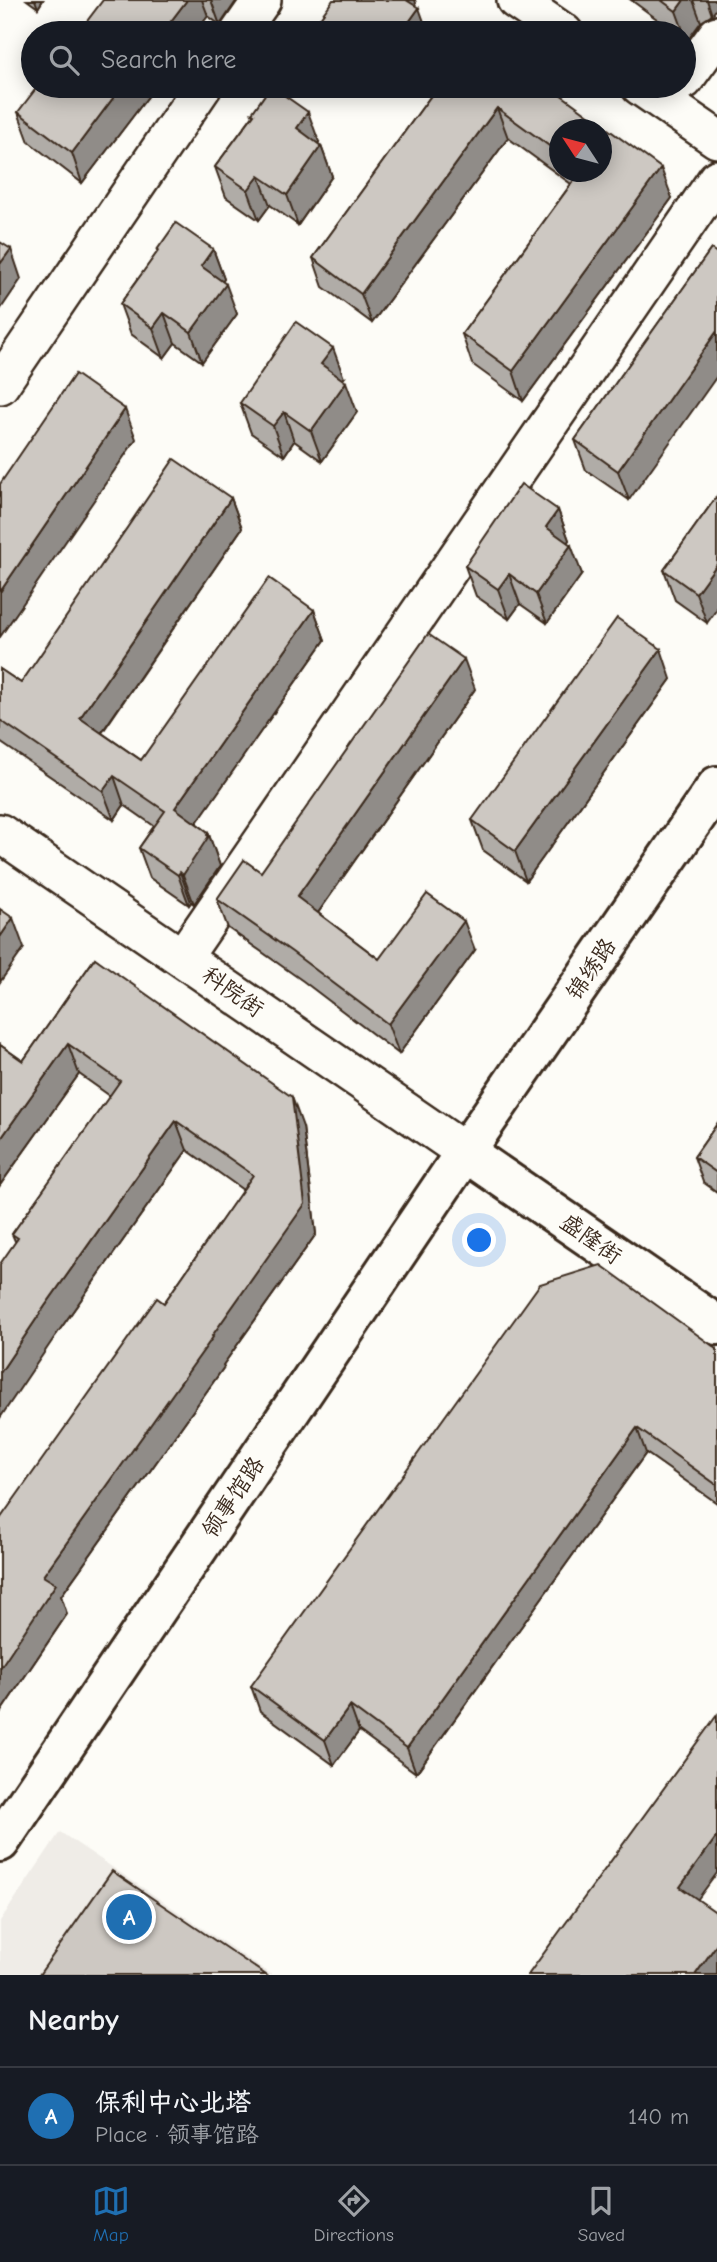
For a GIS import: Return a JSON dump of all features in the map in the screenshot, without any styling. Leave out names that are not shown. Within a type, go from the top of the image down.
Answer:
[{"type":"main road","name":"锦绣路","points":[[465,1152],[717,786]]},
{"type":"main road","name":"盛隆街","points":[[465,1152],[717,1325]]},
{"type":"main road","name":"领事馆路","points":[[0,1842],[465,1152]]},
{"type":"street","points":[[247,21],[262,0]]},
{"type":"street","points":[[516,0],[547,21]]},
{"type":"street","points":[[696,58],[717,35]]},
{"type":"street","points":[[0,385],[196,98]]},
{"type":"street","points":[[677,98],[717,139]]},
{"type":"street","points":[[183,957],[717,179]]},
{"type":"street","name":"科院街","points":[[0,833],[465,1152]]},
{"type":"shaded area","points":[[60,1832],[272,1975],[0,1975],[0,1921]]},
{"type":"building","points":[[103,0],[187,0],[171,21],[87,21]]},
{"type":"building","points":[[333,0],[406,0],[419,8],[410,21],[318,21]]},
{"type":"building","points":[[661,0],[684,0],[676,11]]},
{"type":"building","points":[[29,98],[113,98],[72,153],[18,112]]},
{"type":"building","points":[[263,98],[288,98],[308,112],[297,128],[321,146],[287,195],[259,176],[248,190],[215,167],[254,114],[252,113]]},
{"type":"building","points":[[429,98],[565,98],[594,119],[549,119],[549,146],[497,108],[361,294],[313,258]]},
{"type":"building","points":[[612,132],[661,168],[513,371],[462,334],[573,182],[612,182]]},
{"type":"building","points":[[176,223],[213,249],[201,266],[226,284],[191,332],[164,313],[153,328],[120,304]]},
{"type":"building","points":[[0,242],[11,249],[0,264]]},
{"type":"building","points":[[711,249],[717,253],[717,331],[618,471],[575,440]]},
{"type":"building","points":[[296,322],[333,348],[321,364],[346,382],[311,431],[284,412],[273,426],[240,403]]},
{"type":"building","points":[[75,374],[125,409],[0,592],[0,484]]},
{"type":"building","points":[[174,459],[231,498],[80,718],[141,760],[269,578],[314,610],[175,808],[208,832],[209,836],[183,875],[180,872],[178,875],[139,848],[165,811],[114,776],[103,791],[0,720],[0,669],[21,683]]},
{"type":"building","points":[[521,484],[558,510],[546,527],[571,545],[536,594],[509,574],[498,589],[465,566]]},
{"type":"building","points":[[717,496],[717,564],[696,593],[664,570]]},
{"type":"building","points":[[617,618],[661,649],[515,851],[472,820]]},
{"type":"building","points":[[428,634],[464,659],[297,897],[379,959],[427,894],[464,921],[388,1024],[217,899],[244,860],[261,872]]},
{"type":"building","points":[[0,909],[13,918],[0,937]]},
{"type":"building","points":[[95,958],[292,1097],[305,1204],[43,1576],[56,1584],[0,1668],[0,1519],[157,1298],[164,1303],[253,1175],[176,1121],[0,1373],[0,1264],[18,1238],[12,1234],[120,1081],[68,1044],[0,1140],[0,1045],[23,1061]]},
{"type":"building","points":[[717,1124],[717,1173],[694,1157]]},
{"type":"building","points":[[601,1265],[717,1349],[717,1485],[637,1428],[407,1748],[350,1706],[325,1740],[251,1686],[540,1284]]},
{"type":"building","points":[[717,1715],[717,1836],[680,1887],[717,1913],[717,1944],[695,1975],[528,1975]]},
{"type":"building","points":[[112,1871],[266,1975],[39,1975]]},
{"type":"place","name":"保利中心北塔","points":[[129,1917]]}]
